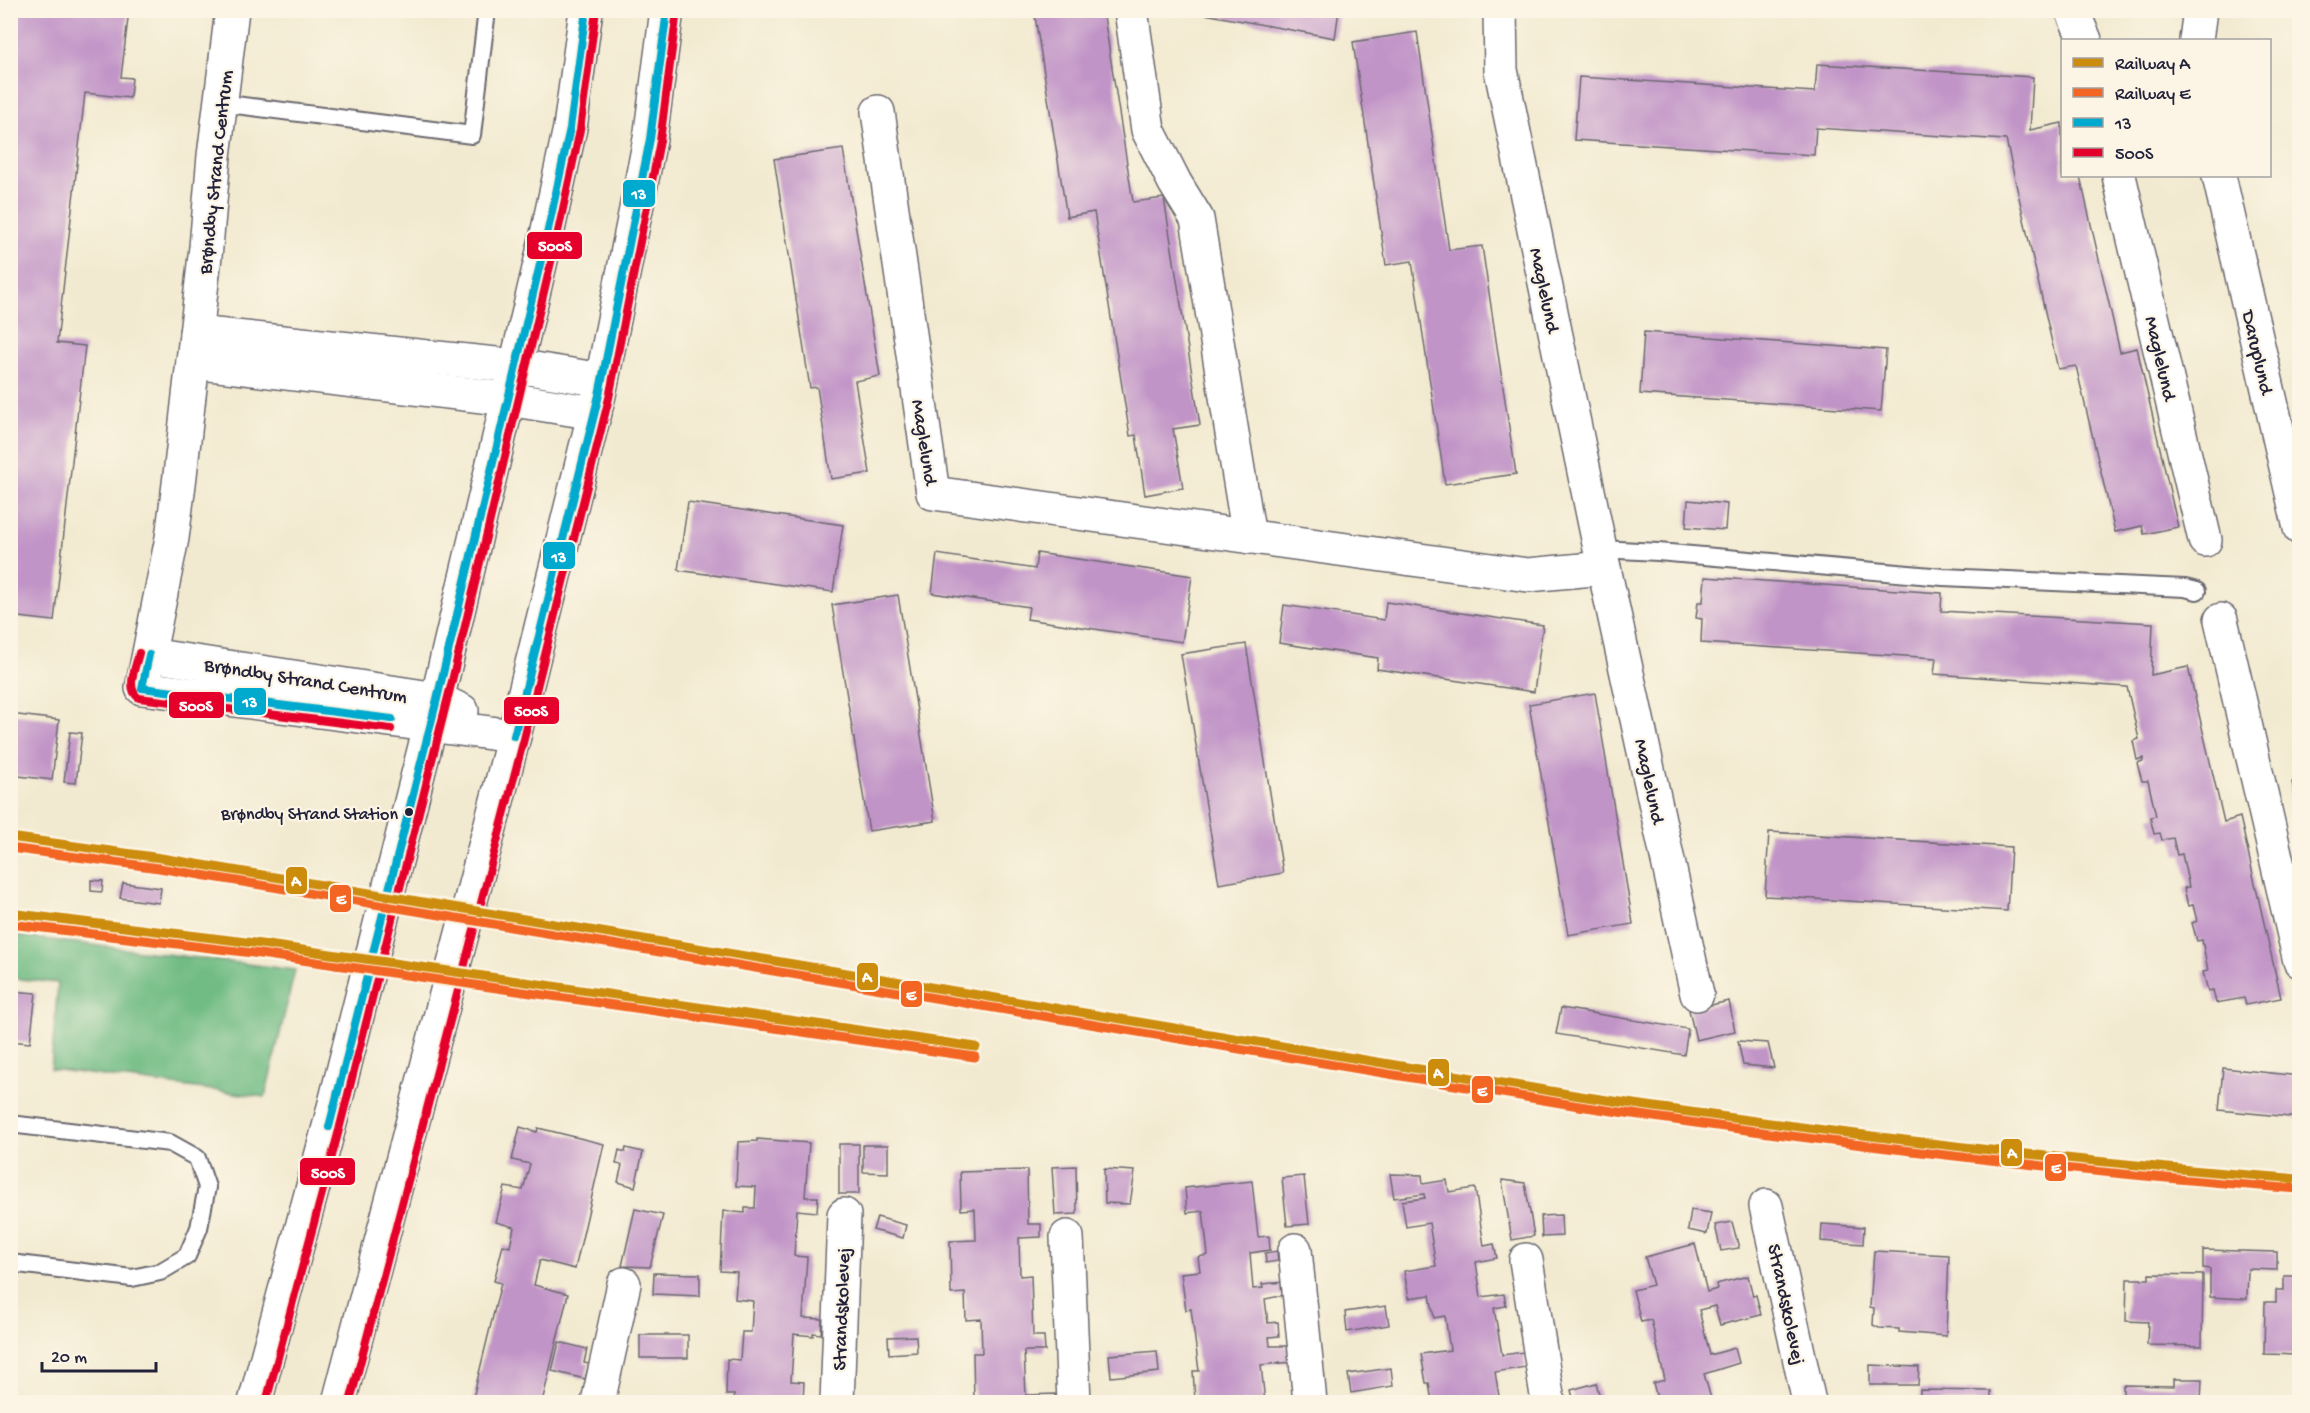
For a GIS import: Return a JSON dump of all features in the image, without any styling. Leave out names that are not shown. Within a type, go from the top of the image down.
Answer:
[{"type":"street","name":"Brøndby Strand Centrum","points":[[232,10],[172,538],[149,655],[434,711],[514,736]]},
{"type":"street","points":[[255,1402],[329,1127],[434,711],[546,239],[570,128],[586,10]]},
{"type":"street","points":[[339,1402],[514,736],[595,413],[650,139],[667,10]]},
{"type":"street","points":[[1131,10],[1148,130],[1175,183],[1197,219],[1249,537]]},
{"type":"street","name":"Maglelund","points":[[1500,10],[1501,70],[1602,558],[1697,994]]},
{"type":"street","points":[[2072,10],[2085,39]]},
{"type":"street","points":[[2196,39],[2200,10]]},
{"type":"street","name":"Maglelund","points":[[878,112],[933,493],[1528,575],[1602,558]]},
{"type":"street","name":"Maglelund","points":[[2119,177],[2205,540]]},
{"type":"street","name":"Daruplund","points":[[2219,177],[2300,528]]},
{"type":"street","points":[[195,348],[516,366],[602,380]]},
{"type":"street","points":[[195,348],[595,413]]},
{"type":"street","points":[[2220,620],[2300,961]]},
{"type":"street","name":"Strandskolevej","points":[[1766,1206],[1809,1402]]},
{"type":"street","name":"Strandskolevej","points":[[837,1402],[844,1215]]},
{"type":"street","points":[[1066,1238],[1074,1402]]},
{"type":"street","points":[[1295,1250],[1310,1402]]},
{"type":"street","points":[[1527,1260],[1548,1402]]},
{"type":"street","points":[[598,1402],[624,1284]]},
{"type":"lane","points":[[220,103],[472,135],[487,10]]},
{"type":"lane","points":[[1602,558],[1658,552],[1943,578],[2185,588],[2197,591]]},
{"type":"lane","points":[[10,1124],[170,1143],[198,1158],[207,1187],[199,1228],[187,1256],[160,1272],[132,1278],[10,1263]]},
{"type":"green space","points":[[11,935],[295,970],[265,1097],[51,1069],[58,983],[11,978]]},
{"type":"building","points":[[10,10],[129,10],[121,77],[132,78],[130,98],[85,93],[57,343],[85,346],[54,621],[10,616]]},
{"type":"building","points":[[1034,10],[1103,10],[1133,202],[1164,198],[1200,425],[1173,429],[1183,488],[1145,495],[1136,435],[1130,436],[1094,212],[1067,217]]},
{"type":"building","points":[[1183,10],[1339,10],[1335,38]]},
{"type":"building","points":[[1417,32],[1449,250],[1482,246],[1516,474],[1445,484],[1412,261],[1386,265],[1353,42]]},
{"type":"building","points":[[1817,64],[2033,77],[2030,130],[2061,123],[2061,177],[2080,177],[2120,352],[2137,348],[2178,527],[2144,534],[2142,526],[2115,532],[2076,366],[2058,369],[2006,140],[1816,128],[1814,155],[1574,140],[1579,77],[1815,92]]},
{"type":"building","points":[[843,149],[880,376],[855,381],[870,473],[831,479],[817,387],[810,388],[774,159]]},
{"type":"building","points":[[1644,332],[1886,350],[1881,411],[1640,394]]},
{"type":"building","points":[[1688,500],[1727,504],[1725,530],[1686,527]]},
{"type":"building","points":[[688,502],[843,525],[833,592],[678,570]]},
{"type":"building","points":[[1037,553],[1192,576],[1182,642],[1027,619],[1029,607],[932,593],[937,554],[1035,569]]},
{"type":"building","points":[[1705,577],[1942,593],[1941,611],[2153,623],[2151,675],[2188,667],[2224,822],[2240,817],[2281,998],[2246,1005],[2244,998],[2216,1003],[2213,990],[2208,991],[2203,972],[2208,971],[2202,940],[2197,941],[2192,923],[2197,921],[2193,905],[2188,906],[2184,888],[2189,887],[2182,854],[2177,855],[2173,838],[2162,840],[2160,833],[2154,834],[2150,817],[2156,816],[2148,781],[2142,781],[2137,763],[2143,761],[2143,758],[2137,760],[2133,741],[2139,739],[2127,687],[1934,674],[1936,658],[1701,643],[1702,619],[1696,618],[1698,602],[1703,602]]},
{"type":"building","points":[[898,595],[935,821],[869,831],[832,605]]},
{"type":"building","points":[[1386,602],[1543,625],[1534,692],[1377,669],[1378,658],[1279,643],[1284,605],[1384,620]]},
{"type":"building","points":[[1246,644],[1283,873],[1219,884],[1181,654]]},
{"type":"building","points":[[1595,693],[1633,924],[1568,935],[1529,704]]},
{"type":"building","points":[[10,714],[59,720],[52,780],[10,775]]},
{"type":"building","points":[[70,732],[82,733],[76,783],[64,782]]},
{"type":"building","points":[[2300,780],[2300,813],[2298,813],[2292,782]]},
{"type":"building","points":[[1769,832],[2011,847],[2007,911],[1765,896]]},
{"type":"building","points":[[91,880],[103,881],[102,892],[91,891]]},
{"type":"building","points":[[123,883],[161,888],[159,903],[120,898]]},
{"type":"building","points":[[10,991],[36,993],[30,1043],[10,1041]]},
{"type":"building","points":[[1729,1001],[1735,1031],[1696,1040],[1689,1010]]},
{"type":"building","points":[[1561,1008],[1688,1029],[1684,1055],[1556,1034]]},
{"type":"building","points":[[1738,1041],[1768,1043],[1774,1068],[1743,1065]]},
{"type":"building","points":[[2223,1068],[2300,1076],[2300,1118],[2219,1110]]},
{"type":"building","points":[[520,1127],[537,1132],[538,1128],[604,1144],[575,1269],[540,1260],[534,1285],[568,1294],[542,1402],[472,1402],[501,1283],[494,1281],[503,1245],[510,1247],[514,1227],[496,1222],[505,1187],[523,1190],[530,1164],[512,1160]]},
{"type":"building","points":[[757,1139],[809,1143],[805,1197],[818,1197],[817,1212],[797,1210],[794,1256],[807,1257],[803,1318],[822,1319],[821,1334],[813,1333],[813,1336],[794,1334],[791,1381],[804,1382],[803,1402],[734,1402],[734,1395],[726,1395],[727,1359],[740,1360],[742,1332],[751,1332],[753,1301],[735,1299],[737,1272],[720,1271],[723,1211],[745,1213],[745,1208],[755,1208],[756,1187],[736,1186],[738,1142],[757,1141]]},
{"type":"building","points":[[839,1144],[859,1144],[859,1194],[839,1194]]},
{"type":"building","points":[[863,1145],[888,1145],[888,1173],[863,1172]]},
{"type":"building","points":[[626,1148],[643,1152],[635,1187],[618,1182],[622,1165],[616,1164],[619,1150],[625,1152]]},
{"type":"building","points":[[1076,1166],[1077,1214],[1055,1215],[1052,1167]]},
{"type":"building","points":[[1104,1169],[1135,1171],[1130,1204],[1105,1203]]},
{"type":"building","points":[[1027,1170],[1028,1224],[1041,1224],[1041,1237],[1019,1238],[1020,1276],[1031,1275],[1033,1336],[1044,1336],[1045,1351],[1024,1351],[1026,1395],[1055,1394],[1055,1402],[974,1402],[973,1353],[982,1353],[981,1319],[966,1320],[965,1293],[951,1294],[950,1241],[976,1240],[975,1209],[961,1210],[960,1172]]},
{"type":"building","points":[[1390,1174],[1422,1175],[1423,1184],[1447,1180],[1449,1192],[1475,1188],[1484,1246],[1494,1244],[1497,1258],[1476,1262],[1481,1297],[1504,1294],[1506,1306],[1494,1308],[1502,1355],[1524,1352],[1526,1367],[1495,1372],[1500,1402],[1432,1402],[1421,1354],[1450,1350],[1445,1316],[1434,1318],[1430,1295],[1409,1298],[1404,1271],[1436,1266],[1429,1223],[1406,1227],[1402,1201],[1425,1198],[1424,1194],[1394,1198]]},
{"type":"building","points":[[1304,1176],[1309,1224],[1287,1226],[1282,1178]]},
{"type":"building","points":[[1502,1180],[1525,1183],[1534,1236],[1512,1240]]},
{"type":"building","points":[[1252,1181],[1258,1237],[1269,1236],[1270,1250],[1250,1253],[1253,1289],[1263,1288],[1262,1284],[1284,1282],[1285,1295],[1265,1299],[1268,1323],[1278,1322],[1279,1336],[1269,1337],[1270,1346],[1291,1346],[1293,1362],[1261,1365],[1265,1402],[1193,1402],[1195,1400],[1193,1371],[1199,1371],[1191,1309],[1186,1310],[1181,1273],[1200,1271],[1198,1257],[1208,1255],[1203,1211],[1187,1213],[1185,1188]]},
{"type":"building","points":[[635,1209],[663,1215],[650,1267],[622,1266]]},
{"type":"building","points":[[1691,1210],[1711,1213],[1707,1234],[1688,1230]]},
{"type":"building","points":[[1561,1215],[1562,1236],[1542,1237],[1541,1216]]},
{"type":"building","points":[[877,1217],[906,1225],[903,1238],[873,1230]]},
{"type":"building","points":[[1732,1222],[1739,1248],[1721,1251],[1715,1225]]},
{"type":"building","points":[[1822,1224],[1864,1227],[1863,1244],[1821,1241]]},
{"type":"building","points":[[1695,1244],[1707,1292],[1717,1289],[1716,1284],[1748,1276],[1761,1315],[1720,1325],[1715,1306],[1699,1310],[1710,1355],[1735,1348],[1739,1363],[1704,1374],[1712,1402],[1658,1402],[1653,1383],[1665,1380],[1651,1320],[1641,1322],[1633,1290],[1653,1285],[1645,1257]]},
{"type":"building","points":[[2203,1250],[2277,1252],[2277,1270],[2248,1269],[2247,1299],[2210,1297],[2210,1269],[2203,1268]]},
{"type":"building","points":[[1277,1251],[1278,1261],[1266,1263],[1265,1253]]},
{"type":"building","points":[[1874,1251],[1949,1255],[1946,1336],[1899,1332],[1899,1329],[1879,1328],[1873,1325],[1874,1308],[1870,1307]]},
{"type":"building","points":[[654,1273],[700,1274],[700,1296],[653,1294]]},
{"type":"building","points":[[2149,1274],[2203,1275],[2202,1346],[2147,1345],[2148,1322],[2126,1321],[2127,1279],[2149,1279]]},
{"type":"building","points":[[2284,1276],[2300,1276],[2300,1355],[2264,1354],[2265,1302],[2276,1302],[2276,1290],[2284,1290]]},
{"type":"building","points":[[1386,1306],[1389,1325],[1347,1332],[1345,1312]]},
{"type":"building","points":[[640,1335],[688,1335],[688,1358],[640,1358]]},
{"type":"building","points":[[916,1336],[917,1352],[889,1354],[888,1337]]},
{"type":"building","points":[[559,1342],[587,1349],[584,1363],[589,1364],[585,1379],[552,1371]]},
{"type":"building","points":[[1157,1351],[1159,1372],[1111,1377],[1109,1355]]},
{"type":"building","points":[[1870,1365],[1919,1367],[1918,1385],[1870,1385]]},
{"type":"building","points":[[1391,1368],[1393,1386],[1351,1393],[1348,1374]]},
{"type":"building","points":[[2174,1379],[2202,1379],[2201,1402],[2123,1402],[2123,1385],[2174,1386]]},
{"type":"building","points":[[1596,1383],[1600,1397],[1574,1402],[1571,1390]]},
{"type":"building","points":[[1920,1390],[1991,1391],[1991,1402],[1920,1402]]},
{"type":"building","points":[[635,1397],[688,1397],[688,1402],[635,1402]]},
{"type":"building","points":[[1776,1397],[1778,1402],[1756,1402]]},
{"type":"rail line","name":"A","points":[[10,837],[161,858],[1580,1096],[1759,1122],[1939,1144],[2119,1164],[2300,1179]]},
{"type":"rail line","name":"E","points":[[10,848],[159,868],[1579,1106],[1758,1132],[1938,1154],[2118,1174],[2299,1189]]},
{"type":"rail line","name":"A","points":[[10,913],[254,943],[976,1047]]},
{"type":"rail line","name":"E","points":[[10,924],[253,953],[975,1057]]},
{"type":"transit line","name":"13","points":[[329,1127],[437,699],[546,239],[570,128],[586,10]]},
{"type":"transit line","name":"13","points":[[514,736],[599,395],[650,139],[667,10]]},
{"type":"transit line","name":"500S","points":[[266,1402],[339,1130],[451,685],[580,130],[596,11]]},
{"type":"transit line","name":"500S","points":[[350,1402],[524,739],[609,398],[660,141],[677,11]]},
{"type":"transit line","name":"500S","points":[[139,653],[132,683],[135,694],[139,698],[391,729]]},
{"type":"transit line","name":"13","points":[[149,655],[142,688],[392,719]]},
{"type":"place","name":"Brøndby Strand Station","points":[[409,812]]}]
